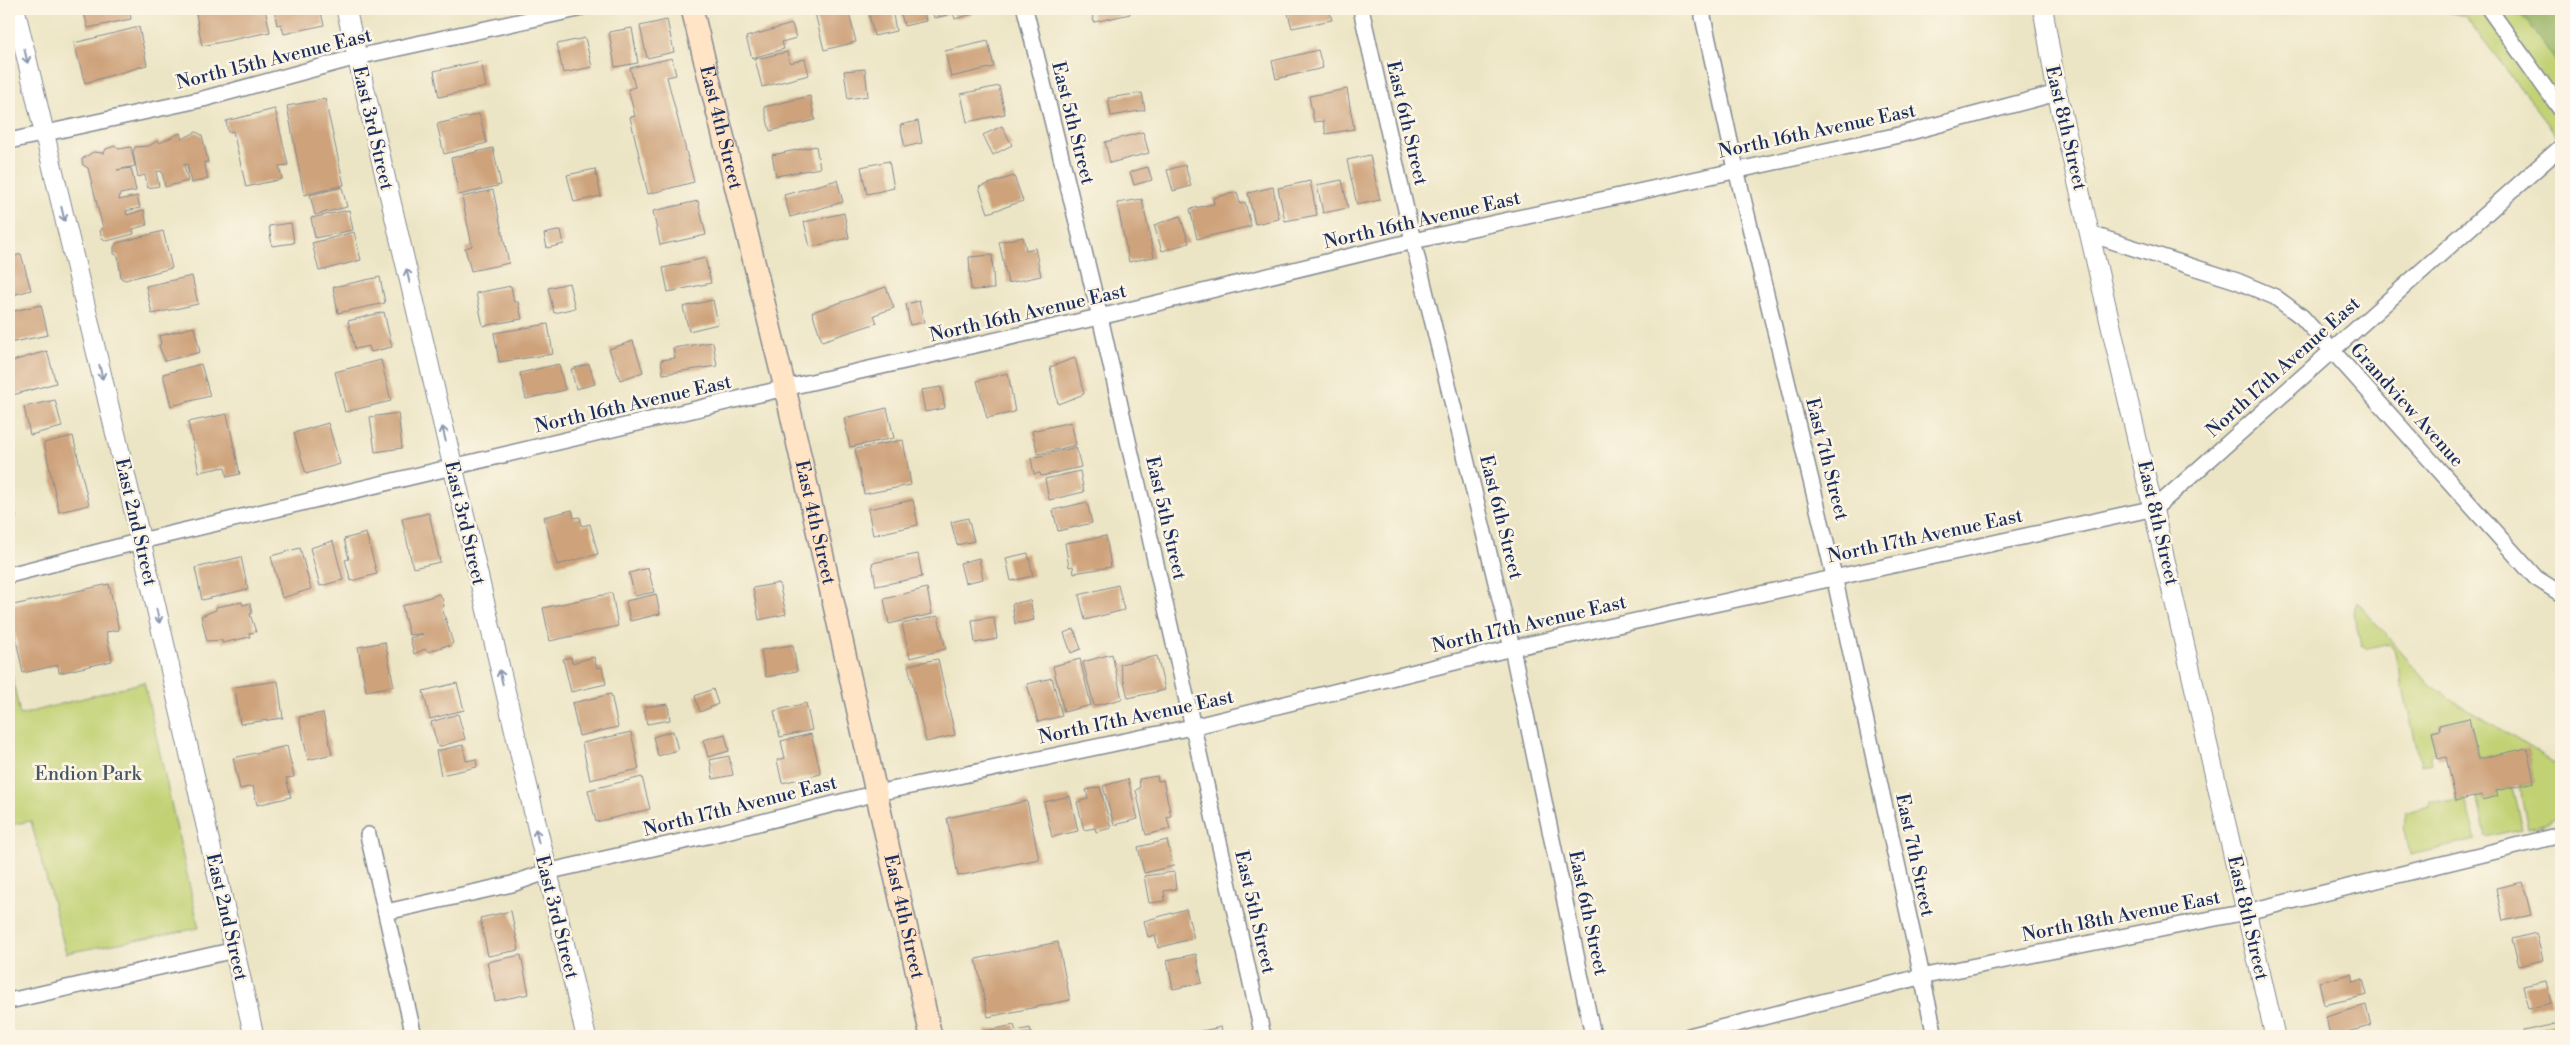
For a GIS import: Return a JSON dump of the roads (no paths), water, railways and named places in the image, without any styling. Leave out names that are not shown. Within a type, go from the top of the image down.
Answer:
[{"type":"main road","name":"East 4th Street","points":[[692,9],[785,388],[931,1036]]},
{"type":"street","name":"East 2nd Street","points":[[15,9],[141,541],[254,1036]]},
{"type":"street","name":"East 3rd Street","points":[[346,9],[546,872],[586,1036]]},
{"type":"street","name":"North 15th Avenue East","points":[[9,141],[43,132],[203,99],[356,57],[578,9]]},
{"type":"street","name":"East 5th Street","points":[[1025,9],[1100,317],[1263,1036]]},
{"type":"street","name":"East 6th Street","points":[[1361,9],[1413,241],[1512,648],[1593,1036]]},
{"type":"street","name":"East 7th Street","points":[[1704,9],[1703,17],[1736,169],[1834,576],[1920,977],[1935,1036]]},
{"type":"street","name":"East 8th Street","points":[[2043,9],[2057,93],[2275,1036]]},
{"type":"street","points":[[2489,9],[2561,110]]},
{"type":"street","name":"North 16th Avenue East","points":[[9,575],[141,541],[785,388],[1100,317],[1413,241],[1736,169],[1899,135],[2057,93]]},
{"type":"street","name":"North 17th Avenue East","points":[[386,912],[512,884],[546,872],[707,836],[877,792],[1192,727],[1512,648],[1834,576],[2154,508],[2561,146]]},
{"type":"street","name":"Grandview Avenue","points":[[2090,234],[2236,281],[2275,297],[2302,316],[2536,578],[2561,594]]},
{"type":"street","points":[[368,835],[414,1036]]},
{"type":"street","name":"North 18th Avenue East","points":[[1689,1036],[1920,977],[2246,912],[2561,835]]},
{"type":"street","points":[[9,1001],[234,950]]},
{"type":"park label","name":"Endion Park","points":[[88,774]]}]
